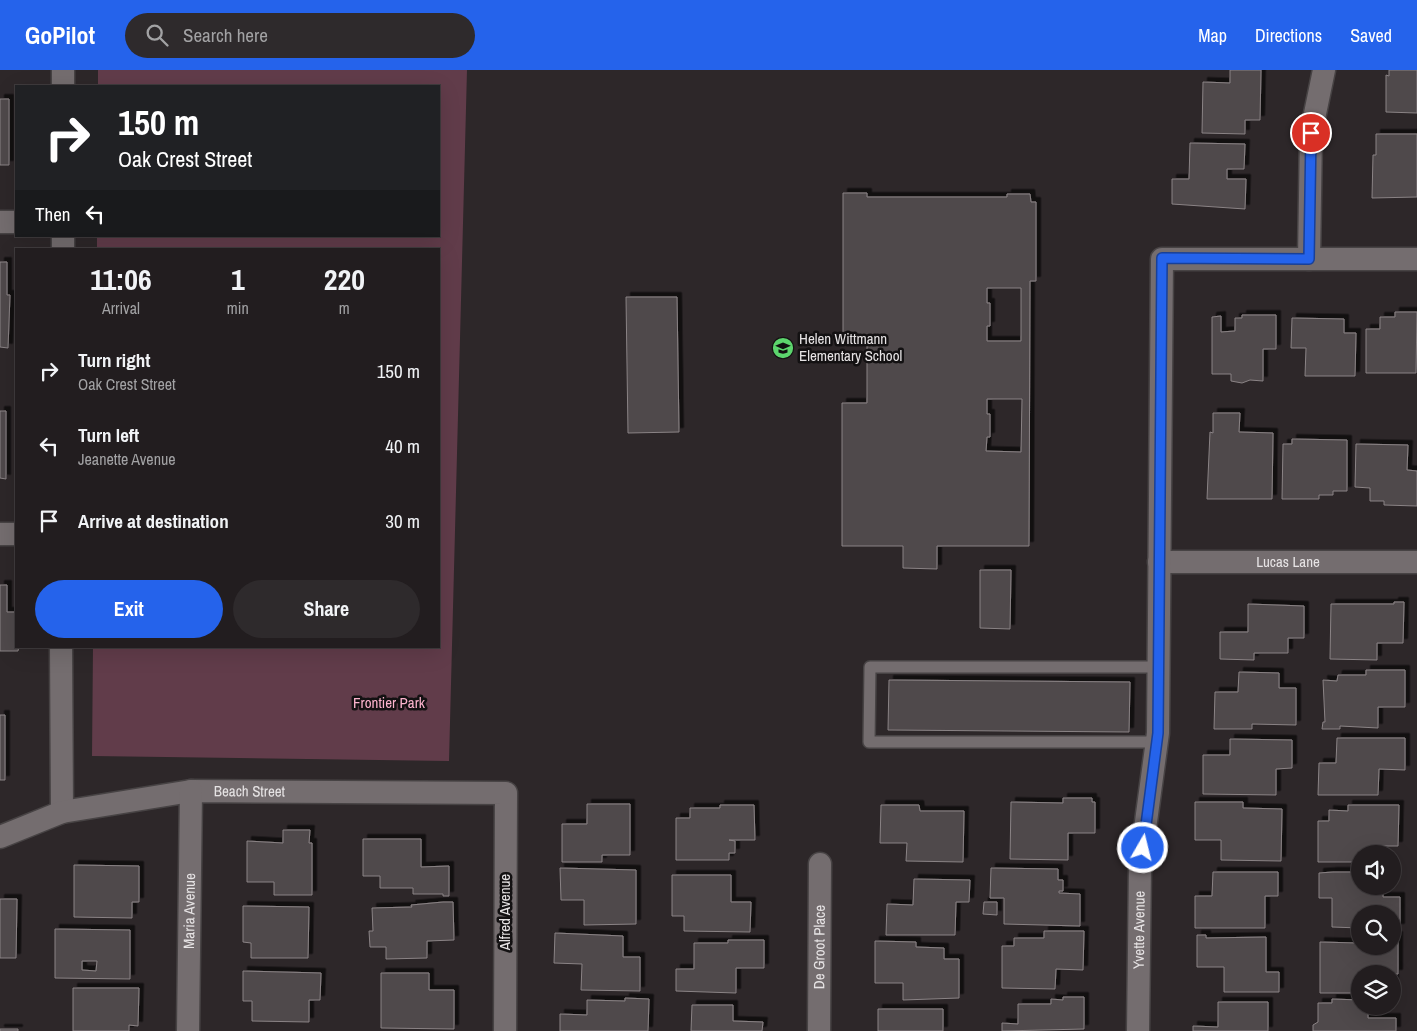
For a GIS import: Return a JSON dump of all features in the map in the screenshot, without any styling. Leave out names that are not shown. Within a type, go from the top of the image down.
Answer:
[{"type":"street","points":[[63,70],[63,85]]},
{"type":"street","points":[[1324,70],[1311,133],[1309,259],[1417,259]]},
{"type":"street","points":[[0,222],[15,222]]},
{"type":"street","name":"Yvette Avenue","points":[[1138,1031],[1140,866],[1157,742],[1162,258],[1309,259]]},
{"type":"street","points":[[0,534],[15,534]]},
{"type":"street","name":"Lucas Lane","points":[[1159,562],[1417,562]]},
{"type":"street","points":[[61,648],[62,812]]},
{"type":"street","name":"Beach Street","points":[[0,837],[62,812],[191,791],[506,793]]},
{"type":"street","name":"Maria Avenue","points":[[188,1031],[191,791]]},
{"type":"street","name":"Alfred Avenue","points":[[504,1031],[506,793]]},
{"type":"street","name":"De Groot Place","points":[[819,1031],[820,864]]},
{"type":"lane","points":[[1157,742],[869,742],[870,667],[1159,667]]},
{"type":"green space","name":"Frontier Park","points":[[98,70],[467,70],[449,761],[92,756],[93,648],[440,648],[440,248],[97,248],[97,237],[440,237],[440,85],[98,85]]},
{"type":"building","points":[[1230,70],[1261,70],[1260,120],[1245,120],[1245,134],[1202,133],[1203,82],[1230,83]]},
{"type":"building","points":[[1389,70],[1417,70],[1417,113],[1386,112],[1386,75],[1389,76]]},
{"type":"building","points":[[0,99],[9,99],[9,165],[0,165]]},
{"type":"building","points":[[1376,134],[1417,134],[1417,197],[1372,198],[1373,155],[1376,155]]},
{"type":"building","points":[[1190,143],[1245,144],[1244,169],[1227,169],[1227,179],[1246,179],[1245,209],[1172,204],[1172,179],[1189,179]]},
{"type":"building","name":"Helen Wittmann Elementary School","points":[[843,193],[867,193],[867,197],[1007,197],[1007,194],[1030,194],[1031,202],[1036,202],[1036,281],[1030,281],[1029,546],[937,546],[937,569],[903,568],[903,546],[842,546],[842,403],[867,403],[867,337],[843,336]],"holes":[[[987,288],[1021,288],[1021,341],[987,341],[987,326],[990,326],[990,303],[987,303]],[[987,399],[1022,399],[1021,452],[986,451],[987,437],[990,437],[990,414],[987,414]]]},
{"type":"building","points":[[0,262],[7,262],[7,295],[10,295],[8,348],[0,347]]},
{"type":"building","points":[[626,297],[677,297],[679,432],[628,433]]},
{"type":"building","points":[[1395,312],[1417,312],[1416,373],[1366,373],[1366,329],[1380,329],[1380,317],[1395,317]]},
{"type":"building","points":[[1242,315],[1276,315],[1276,349],[1263,349],[1263,381],[1250,380],[1242,383],[1231,381],[1231,374],[1212,374],[1212,317],[1221,316],[1221,332],[1235,331],[1235,318],[1242,318]]},
{"type":"building","points":[[1292,318],[1344,319],[1344,333],[1356,333],[1355,376],[1305,376],[1306,348],[1291,348]]},
{"type":"building","points":[[0,411],[6,411],[6,479],[0,478]]},
{"type":"building","points":[[1213,413],[1240,413],[1239,432],[1273,433],[1272,499],[1207,499],[1210,432],[1213,433]]},
{"type":"building","points":[[1292,439],[1347,440],[1347,491],[1333,491],[1333,495],[1319,495],[1319,499],[1282,499],[1283,444],[1292,444]]},
{"type":"building","points":[[1356,444],[1408,445],[1407,470],[1417,471],[1417,506],[1384,505],[1384,501],[1370,501],[1370,488],[1355,487]]},
{"type":"building","points":[[980,570],[1011,570],[1010,629],[980,628]]},
{"type":"building","points":[[0,585],[7,585],[7,612],[15,612],[15,648],[19,648],[18,651],[0,651]]},
{"type":"building","points":[[1394,602],[1404,602],[1403,643],[1377,643],[1377,660],[1330,659],[1331,604],[1394,604]]},
{"type":"building","points":[[1248,604],[1304,606],[1304,638],[1288,638],[1288,653],[1254,653],[1254,660],[1220,659],[1220,632],[1248,632]]},
{"type":"building","points":[[1366,670],[1405,670],[1405,707],[1378,707],[1378,728],[1340,726],[1340,729],[1322,729],[1323,722],[1325,722],[1323,680],[1337,681],[1338,675],[1366,675]]},
{"type":"building","points":[[1239,672],[1279,673],[1279,688],[1296,688],[1296,725],[1252,724],[1252,729],[1214,729],[1215,692],[1238,692]]},
{"type":"building","points":[[889,680],[1130,682],[1129,732],[888,730]]},
{"type":"building","points":[[0,715],[5,715],[5,780],[0,780]]},
{"type":"building","points":[[1337,738],[1405,738],[1405,770],[1379,769],[1378,795],[1318,795],[1319,763],[1336,763]]},
{"type":"building","points":[[1230,739],[1292,740],[1292,768],[1276,769],[1276,795],[1203,794],[1203,755],[1230,755]]},
{"type":"building","points":[[1063,798],[1092,798],[1092,802],[1095,802],[1095,833],[1068,833],[1068,860],[1010,859],[1011,802],[1063,803]]},
{"type":"building","points":[[1195,802],[1243,802],[1243,808],[1282,809],[1281,861],[1221,860],[1221,840],[1195,840]]},
{"type":"building","points":[[587,804],[630,804],[630,855],[602,855],[602,862],[562,862],[562,824],[587,824]]},
{"type":"building","points":[[720,805],[754,805],[755,840],[729,840],[735,841],[735,853],[729,853],[729,860],[676,860],[676,818],[690,818],[690,808],[720,808]]},
{"type":"building","points":[[881,805],[919,805],[920,811],[964,811],[963,862],[906,861],[907,843],[880,843]]},
{"type":"building","points":[[1348,805],[1399,805],[1398,845],[1351,845],[1351,862],[1318,862],[1318,821],[1329,821],[1329,810],[1348,811]]},
{"type":"building","points":[[283,830],[310,830],[309,843],[312,843],[312,895],[274,895],[274,882],[247,882],[247,841],[283,843]]},
{"type":"building","points":[[363,839],[421,839],[421,867],[449,866],[449,896],[443,896],[443,894],[413,894],[413,888],[380,888],[380,876],[363,876]]},
{"type":"building","points":[[74,865],[139,866],[139,902],[132,902],[132,918],[74,917]]},
{"type":"building","points":[[560,868],[636,870],[636,924],[584,925],[584,900],[561,900]]},
{"type":"building","points":[[991,868],[1058,869],[1058,880],[1063,880],[1063,891],[1059,891],[1059,893],[1080,894],[1080,926],[1004,924],[1004,898],[990,898]]},
{"type":"building","points":[[1213,872],[1278,872],[1278,896],[1265,896],[1265,928],[1195,928],[1195,896],[1212,896]]},
{"type":"building","points":[[1351,872],[1351,895],[1400,897],[1400,905],[1351,905],[1351,928],[1332,927],[1332,898],[1319,898],[1319,873]]},
{"type":"building","points":[[672,875],[731,875],[731,902],[751,902],[750,932],[684,931],[684,916],[672,916]]},
{"type":"building","points":[[914,879],[970,880],[969,902],[956,902],[955,935],[886,935],[887,904],[913,905]]},
{"type":"building","points":[[0,899],[17,899],[16,958],[0,958]]},
{"type":"building","points":[[453,902],[454,940],[427,941],[427,958],[386,959],[386,947],[370,947],[369,931],[373,931],[372,908],[412,907],[411,905]]},
{"type":"building","points":[[984,902],[997,902],[997,915],[983,914]]},
{"type":"building","points":[[243,906],[309,907],[308,958],[251,958],[251,943],[243,942]]},
{"type":"building","points":[[55,929],[130,930],[130,979],[55,978]],"holes":[[[82,961],[97,961],[96,971],[82,970]]]},
{"type":"building","points":[[1044,931],[1084,931],[1083,970],[1056,969],[1055,989],[1002,988],[1002,946],[1014,946],[1014,938],[1044,938]]},
{"type":"building","points":[[555,933],[623,936],[623,957],[640,957],[640,991],[581,990],[582,964],[554,963]]},
{"type":"building","points":[[1197,935],[1206,935],[1206,938],[1266,937],[1266,972],[1279,972],[1279,992],[1224,992],[1224,967],[1197,967]]},
{"type":"building","points":[[728,940],[764,940],[764,968],[736,968],[736,993],[676,991],[676,969],[694,969],[694,943],[728,943]]},
{"type":"building","points":[[875,941],[916,942],[916,947],[944,948],[944,959],[959,959],[959,998],[903,1000],[903,983],[875,983]]},
{"type":"building","points":[[1320,942],[1351,943],[1351,955],[1398,955],[1398,965],[1351,965],[1351,993],[1320,993]]},
{"type":"building","points":[[243,971],[321,973],[320,1000],[309,1000],[309,1022],[252,1021],[252,1001],[243,1001]]},
{"type":"building","points":[[381,973],[429,973],[429,990],[454,990],[454,1029],[381,1028]]},
{"type":"building","points":[[73,988],[139,988],[138,1026],[129,1025],[129,1031],[73,1031]]},
{"type":"building","points":[[1063,997],[1084,997],[1084,1029],[1002,1031],[1002,1023],[1018,1024],[1018,1004],[1051,1004],[1051,999],[1063,1000]]},
{"type":"building","points":[[625,998],[649,999],[648,1031],[560,1031],[560,1014],[587,1015],[587,1000],[625,1001]]},
{"type":"building","points":[[1332,999],[1351,1000],[1351,1015],[1368,1015],[1368,1018],[1396,1018],[1396,1031],[1313,1031],[1313,1025],[1318,1022],[1318,1003],[1332,1003]]},
{"type":"building","points":[[1218,1002],[1268,1002],[1268,1031],[1193,1031],[1193,1026],[1218,1027]]},
{"type":"building","points":[[692,1005],[733,1005],[733,1021],[763,1022],[762,1031],[691,1031]]},
{"type":"building","points":[[878,1009],[943,1009],[943,1031],[878,1031]]},
{"type":"building","points":[[0,1029],[18,1029],[18,1031],[0,1031]]},
{"type":"place","name":"Helen Wittmann Elementary School","points":[[783,348]]},
{"type":"route","points":[[1143,848],[1158,733],[1162,258],[1309,259],[1311,133]]}]
